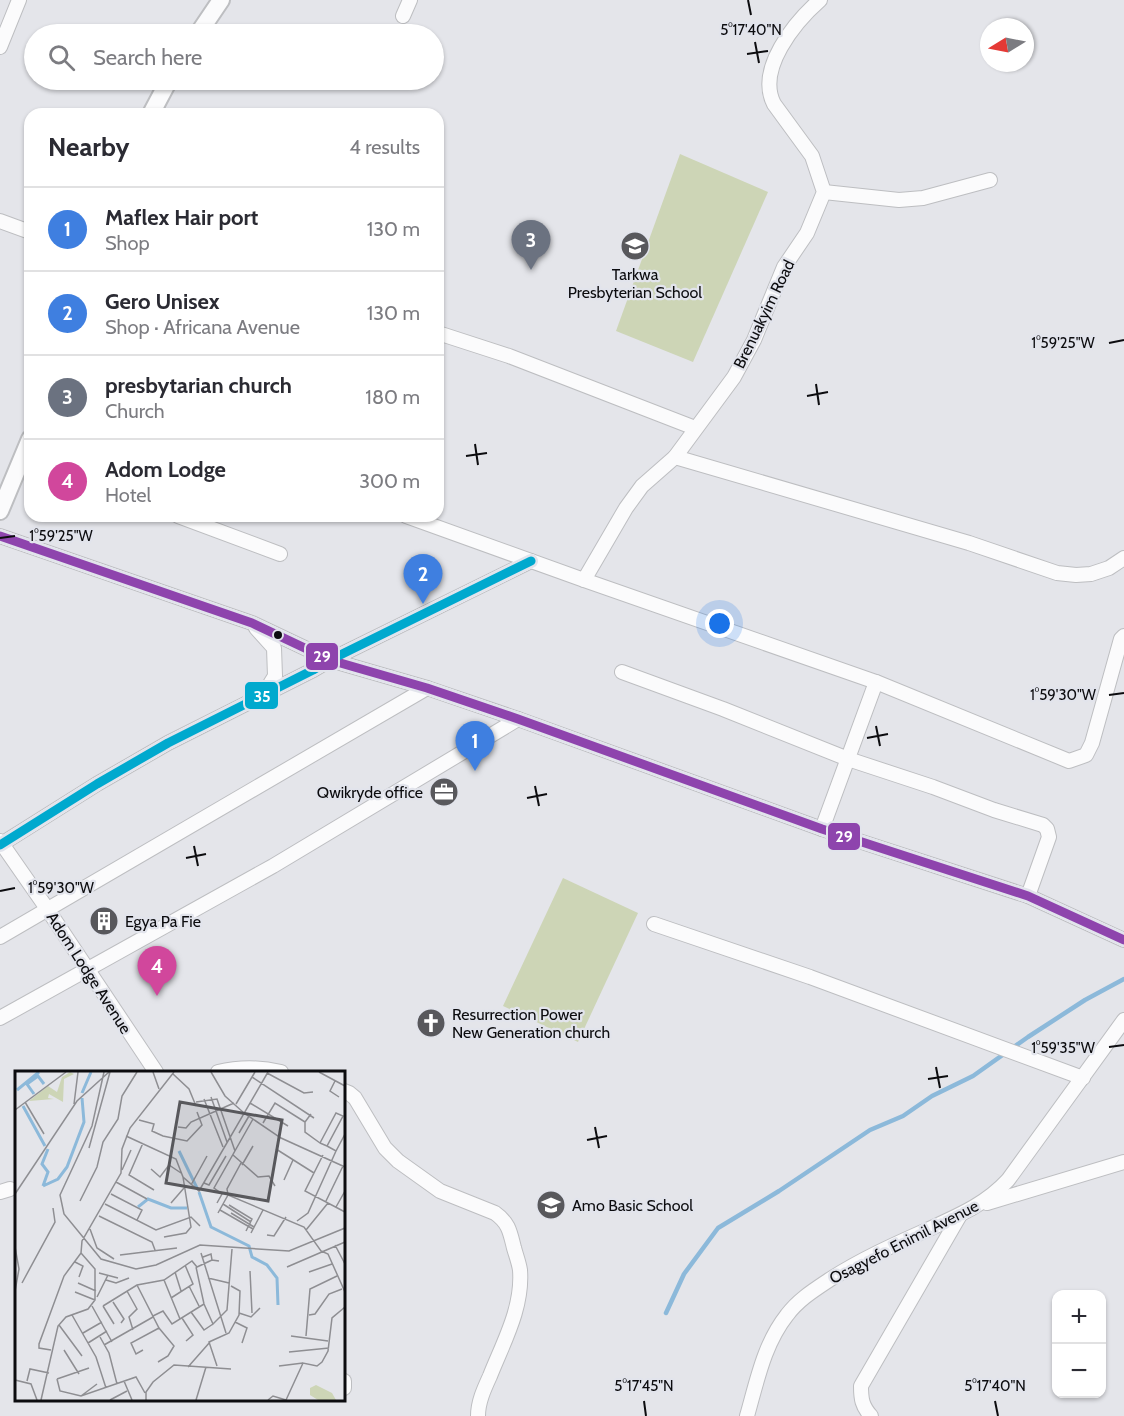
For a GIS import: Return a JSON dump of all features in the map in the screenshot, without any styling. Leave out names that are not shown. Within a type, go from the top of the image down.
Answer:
[{"type":"street","points":[[0,47],[19,0]]},
{"type":"street","points":[[205,24],[221,0]]},
{"type":"street","points":[[404,16],[410,0]]},
{"type":"street","points":[[820,0],[802,17],[783,43],[773,64],[769,84],[770,97],[774,104],[812,156],[824,192],[899,200],[923,198],[990,180]]},
{"type":"street","points":[[154,108],[164,90]]},
{"type":"street","name":"Brenuakyim Road","points":[[584,580],[626,507],[642,486],[675,457],[734,377],[754,340],[784,267],[807,233],[824,192]]},
{"type":"street","points":[[0,221],[24,230]]},
{"type":"street","points":[[444,335],[509,356],[695,428]]},
{"type":"street","points":[[675,457],[969,543],[1057,573],[1091,574],[1109,568],[1124,558]]},
{"type":"street","points":[[0,511],[24,464]]},
{"type":"street","points":[[194,522],[280,554]]},
{"type":"street","points":[[423,522],[876,682],[1069,761],[1086,755],[1092,743],[1121,639],[1124,636]]},
{"type":"street","points":[[0,536],[252,623],[330,660],[427,688],[822,829],[1028,896],[1124,940]]},
{"type":"street","points":[[1,843],[168,743],[531,561]]},
{"type":"street","points":[[252,623],[274,648],[275,676],[264,694]]},
{"type":"street","points":[[622,672],[848,759],[1043,825],[1049,837],[1028,896]]},
{"type":"street","points":[[822,829],[876,682]]},
{"type":"street","points":[[0,936],[427,688]]},
{"type":"street","points":[[0,1018],[273,866],[518,719]]},
{"type":"street","name":"Adom Lodge Avenue","points":[[1,843],[48,909],[155,1071]]},
{"type":"street","points":[[654,924],[810,977],[1083,1078]]},
{"type":"street","name":"Osagyefo Enimil Avenue","points":[[747,1416],[760,1367],[787,1314],[808,1293],[845,1270],[871,1255],[960,1215],[996,1193],[1122,1027]]},
{"type":"street","points":[[223,1071],[237,1068],[274,1071]]},
{"type":"street","points":[[345,1091],[355,1098],[385,1148],[398,1161],[440,1191],[495,1213],[508,1225],[520,1267],[518,1298],[514,1317],[480,1401],[478,1416]]},
{"type":"street","points":[[976,1206],[1124,1162]]},
{"type":"street","points":[[871,1416],[865,1409],[861,1386],[960,1215]]},
{"type":"green space","points":[[680,154],[768,192],[693,362],[616,331]]},
{"type":"green space","points":[[563,878],[638,913],[578,1042],[503,1006]]},
{"type":"waterway","points":[[666,1313],[684,1274],[718,1228],[779,1191],[870,1130],[903,1116],[932,1096],[973,1076],[1085,1000],[1124,979]]},
{"type":"transit line","name":"29","points":[[0,536],[252,623],[330,660],[427,688],[822,829],[1028,896],[1124,940]]},
{"type":"transit line","name":"35","points":[[0,845],[97,784],[168,743],[531,561]]},
{"type":"place","name":"Tarkwa Presbyterian School","points":[[635,246]]},
{"type":"place","name":"presbytarian church","points":[[531,270]]},
{"type":"place","name":"Gero Unisex","points":[[423,604]]},
{"type":"place","name":"Maflex Hair port","points":[[475,771]]},
{"type":"place","name":"Qwikryde office","points":[[444,792]]},
{"type":"place","name":"Egya Pa Fie","points":[[104,921]]},
{"type":"place","name":"Adom Lodge","points":[[157,996]]},
{"type":"place","name":"Resurrection Power New Generation church","points":[[431,1023]]},
{"type":"place","name":"Amo Basic School","points":[[551,1205]]}]
